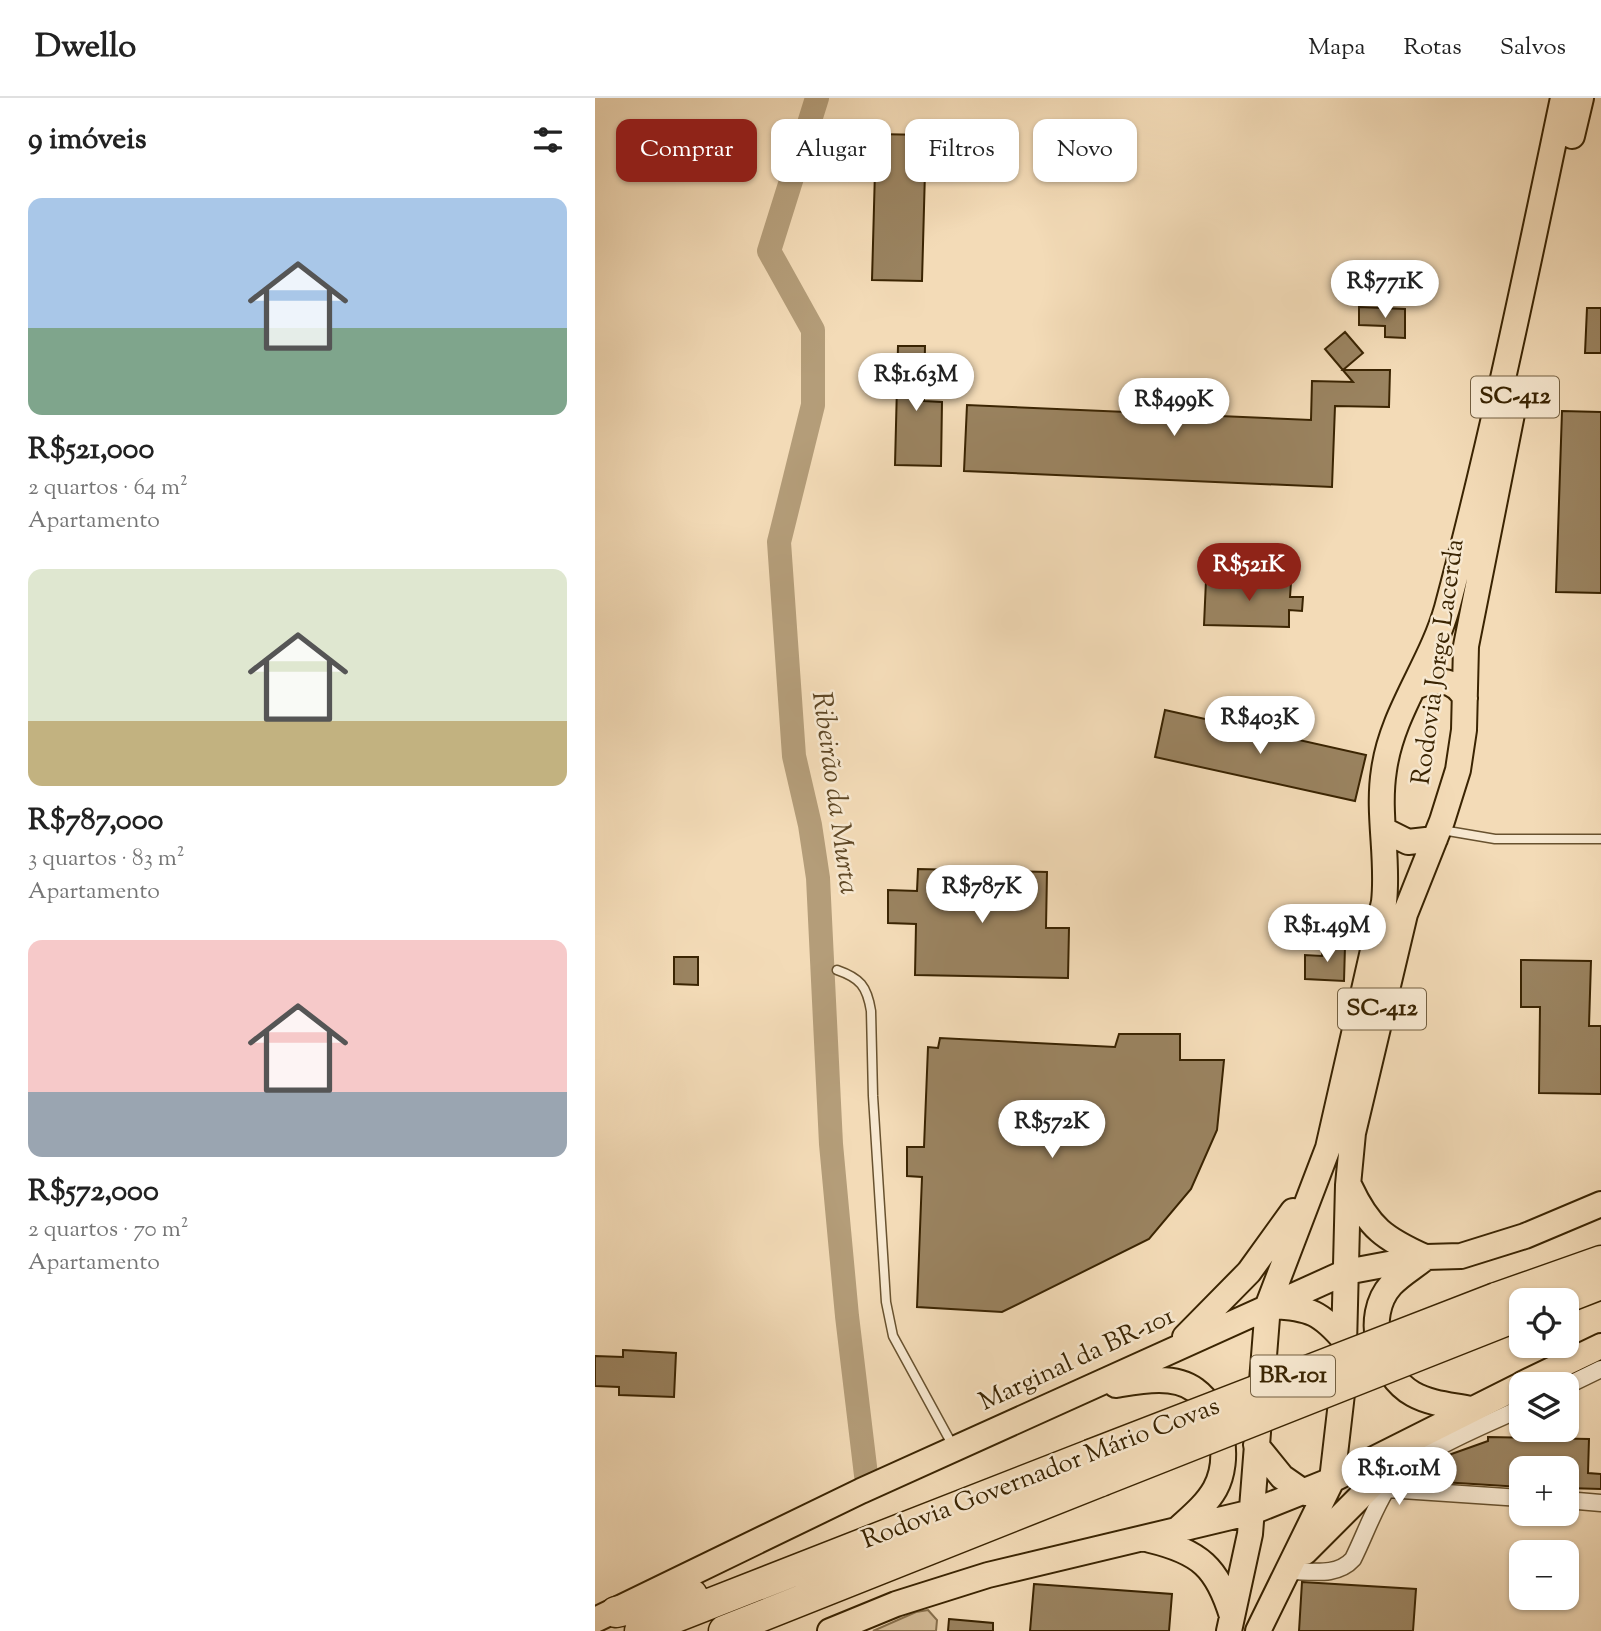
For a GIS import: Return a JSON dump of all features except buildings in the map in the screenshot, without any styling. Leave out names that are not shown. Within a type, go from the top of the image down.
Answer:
[{"type":"highway","name":"Rodovia Governador Mário Covas","points":[[640,1631],[784,1574],[1096,1468],[1507,1311],[1601,1261]]},
{"type":"highway","points":[[1579,1294],[1601,1287]]},
{"type":"highway","name":"Rodovia Governador Mário Covas","points":[[725,1631],[748,1624],[1096,1468]]},
{"type":"highway","points":[[606,1616],[784,1574]]},
{"type":"main road","name":"Rodovia Jorge Lacerda","points":[[1231,1624],[1252,1511],[1268,1305],[1322,1167],[1384,902],[1387,863],[1382,792],[1387,751],[1401,711],[1415,687],[1440,629],[1457,570],[1495,416],[1563,98]]},
{"type":"main road","name":"Rodovia Jorge Lacerda","points":[[1332,1480],[1345,1341],[1348,1185],[1353,1133],[1399,934],[1414,887],[1437,834],[1458,769],[1465,698],[1466,646],[1485,542],[1581,98]]},
{"type":"main road","points":[[1415,687],[1443,681],[1455,686],[1465,698]]},
{"type":"main road","points":[[1384,830],[1408,842],[1437,834]]},
{"type":"main road","points":[[1172,1350],[1249,1272],[1322,1167]]},
{"type":"main road","points":[[1348,1185],[1359,1206],[1380,1233],[1389,1241],[1426,1257],[1391,1285],[1381,1300],[1378,1336],[1389,1373],[1413,1394],[1430,1401],[1471,1409]]},
{"type":"main road","name":"Marginal da BR-101","points":[[606,1616],[861,1491],[1346,1272],[1426,1257],[1461,1256],[1525,1236],[1601,1204]]},
{"type":"main road","points":[[1268,1305],[1298,1307],[1318,1313],[1345,1341]]},
{"type":"main road","points":[[1548,1372],[1601,1346]]},
{"type":"main road","points":[[1089,1390],[1146,1380],[1171,1381],[1195,1390],[1211,1408],[1221,1437],[1224,1464],[1215,1489],[1175,1532]]},
{"type":"main road","points":[[830,1631],[895,1604],[988,1574],[1175,1532],[1305,1493],[1425,1436],[1509,1391]]},
{"type":"main road","points":[[1288,1571],[1379,1475],[1425,1436]]},
{"type":"main road","points":[[1256,1445],[1282,1477],[1305,1493]]},
{"type":"main road","points":[[1258,1631],[1332,1480]]},
{"type":"main road","points":[[1142,1538],[1177,1547],[1199,1559],[1214,1572],[1224,1588],[1231,1624]]},
{"type":"street","points":[[1579,1380],[1601,1369]]},
{"type":"street","points":[[1288,1571],[1335,1571],[1346,1567],[1353,1559],[1387,1489],[1413,1464],[1431,1452],[1509,1414]]},
{"type":"street","points":[[1387,1489],[1509,1497]]},
{"type":"street","points":[[1579,1501],[1601,1503]]},
{"type":"lane","points":[[1437,834],[1495,839],[1601,839]]},
{"type":"lane","points":[[837,970],[856,976],[863,983],[871,1011],[878,1196],[886,1302],[893,1336],[914,1370],[939,1425],[954,1449]]},
{"type":"shaded area","points":[[928,1610],[937,1620],[936,1631],[873,1631],[916,1612]]},
{"type":"waterway","name":"Ribeirão da Murta","points":[[817,98],[769,251],[813,330],[813,405],[779,542],[794,756],[810,825],[818,878],[831,1144],[847,1316],[866,1475]]}]
